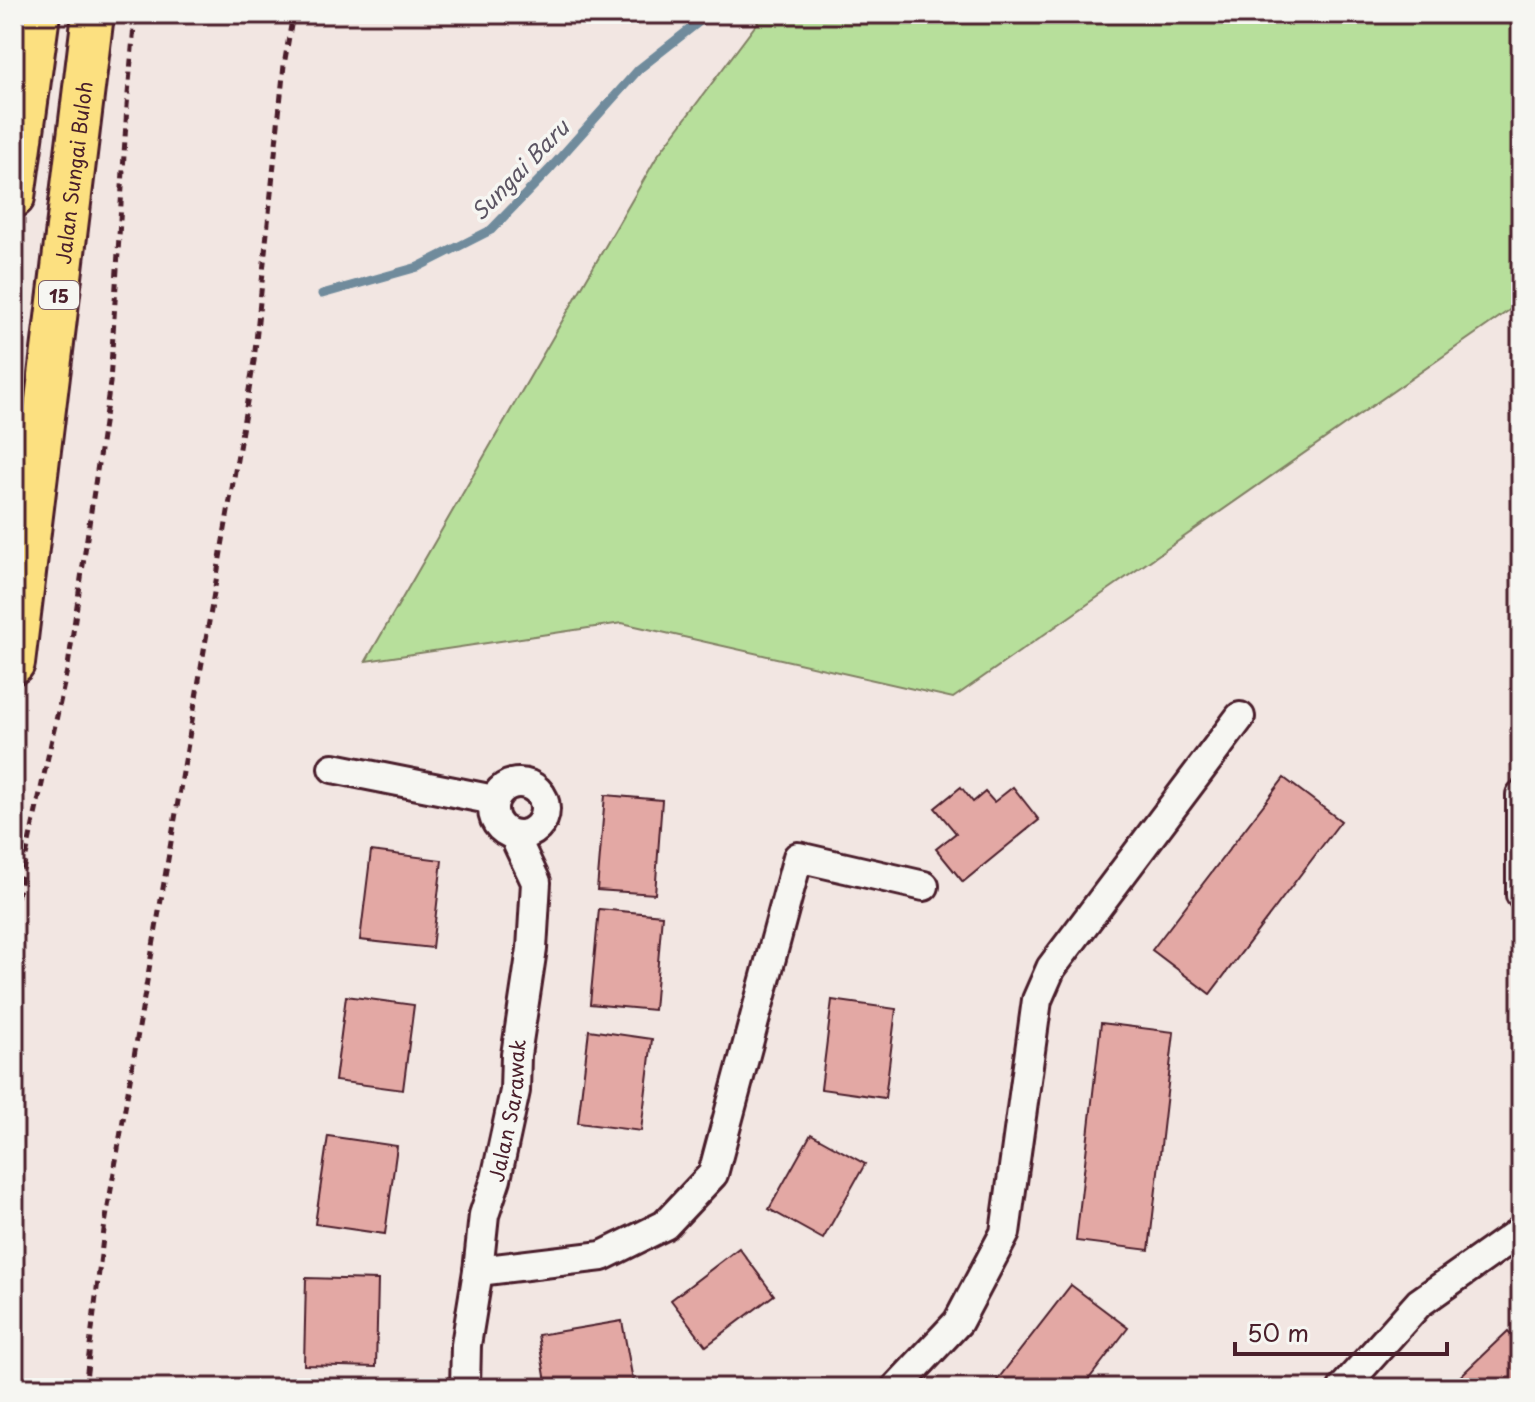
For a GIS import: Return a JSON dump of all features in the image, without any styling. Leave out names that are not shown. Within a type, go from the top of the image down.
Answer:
[{"type":"highway","points":[[14,197],[39,14]]},
{"type":"highway","name":"Jalan Sungai Buloh","points":[[14,663],[93,14]]},
{"type":"lane","points":[[896,1388],[958,1322],[1005,1233],[1037,1000],[1051,968],[1240,717]]},
{"type":"lane","points":[[333,768],[494,800]]},
{"type":"lane","points":[[520,783],[536,788],[545,802],[545,818],[535,832],[519,836],[503,830],[494,817],[494,800],[504,787],[520,783]]},
{"type":"lane","points":[[1521,795],[1521,895]]},
{"type":"lane","name":"Jalan Sarawak","points":[[465,1388],[466,1345],[484,1215],[496,1179],[515,1091],[516,1055],[532,949],[536,882],[518,844],[519,836]]},
{"type":"lane","points":[[478,1271],[602,1256],[665,1225],[713,1174],[798,857],[924,886]]},
{"type":"lane","points":[[1343,1388],[1419,1303],[1521,1231]]},
{"type":"path","points":[[14,911],[68,666],[110,383],[135,14]]},
{"type":"path","points":[[85,1388],[104,1230],[254,361],[284,65],[293,14]]},
{"type":"green space","points":[[764,14],[1521,14],[1521,302],[953,698],[622,623],[366,661],[658,155]]},
{"type":"building","points":[[1284,778],[1341,821],[1210,994],[1152,950]]},
{"type":"building","points":[[961,787],[973,802],[985,792],[994,802],[1013,787],[1039,820],[963,882],[936,849],[956,833],[935,808]]},
{"type":"building","points":[[605,795],[662,800],[655,894],[597,890]]},
{"type":"building","points":[[371,851],[442,860],[432,948],[360,940]]},
{"type":"building","points":[[599,909],[662,915],[654,1010],[590,1004]]},
{"type":"building","points":[[346,996],[414,1005],[403,1090],[335,1081]]},
{"type":"building","points":[[832,1000],[896,1009],[885,1098],[821,1089]]},
{"type":"building","points":[[1101,1023],[1174,1032],[1149,1250],[1076,1241]]},
{"type":"building","points":[[589,1030],[652,1039],[641,1131],[578,1123]]},
{"type":"building","points":[[811,1134],[865,1164],[823,1239],[769,1209]]},
{"type":"building","points":[[328,1136],[397,1146],[385,1234],[315,1224]]},
{"type":"building","points":[[739,1248],[774,1295],[706,1346],[671,1300]]},
{"type":"building","points":[[306,1278],[378,1280],[376,1367],[304,1365]]},
{"type":"building","points":[[1071,1285],[1128,1328],[1082,1388],[991,1388]]},
{"type":"building","points":[[622,1321],[634,1386],[547,1388],[538,1335]]},
{"type":"building","points":[[1508,1331],[1521,1344],[1521,1388],[1454,1388],[1451,1385]]},
{"type":"waterway","name":"Sungai Baru","points":[[322,294],[418,267],[491,230],[639,69],[709,14]]}]
